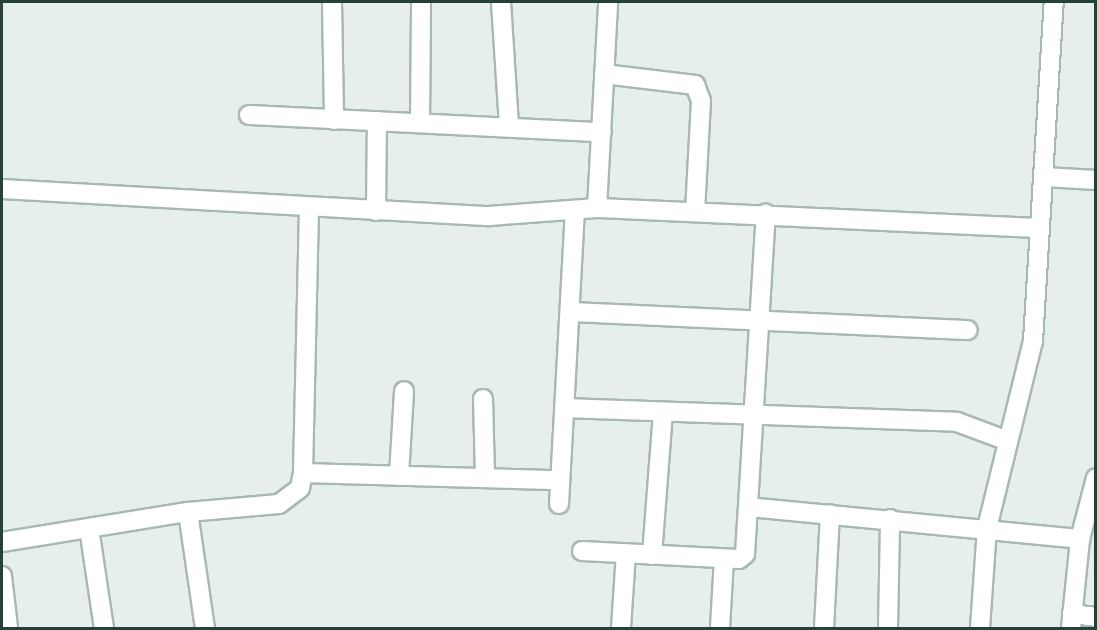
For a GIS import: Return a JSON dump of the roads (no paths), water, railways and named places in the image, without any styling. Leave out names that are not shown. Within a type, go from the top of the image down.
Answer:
[{"type":"street","points":[[332,2],[334,120]]},
{"type":"street","points":[[420,123],[421,2]]},
{"type":"street","points":[[501,2],[509,127]]},
{"type":"street","points":[[597,208],[608,2]]},
{"type":"street","points":[[980,628],[987,528],[1033,341],[1054,2]]},
{"type":"street","points":[[604,75],[695,85],[701,101],[695,211]]},
{"type":"street","points":[[249,115],[602,132]]},
{"type":"street","points":[[376,211],[377,122]]},
{"type":"street","points":[[1044,177],[1095,180]]},
{"type":"street","points":[[2,189],[489,216],[597,208],[1040,228]]},
{"type":"street","points":[[2,542],[188,512],[279,504],[300,488],[303,472],[309,207]]},
{"type":"street","points":[[559,504],[575,210]]},
{"type":"street","points":[[582,551],[724,559],[745,554],[766,214]]},
{"type":"street","points":[[570,312],[968,330]]},
{"type":"street","points":[[399,476],[404,391]]},
{"type":"street","points":[[483,399],[485,478]]},
{"type":"street","points":[[564,408],[957,422],[1008,441]]},
{"type":"street","points":[[652,555],[663,412]]},
{"type":"street","points":[[303,472],[560,480]]},
{"type":"street","points":[[1095,478],[1080,539],[1072,621],[1095,616]]},
{"type":"street","points":[[748,507],[987,528],[1080,539]]},
{"type":"street","points":[[188,512],[205,628]]},
{"type":"street","points":[[824,628],[830,514]]},
{"type":"street","points":[[888,628],[890,519]]},
{"type":"street","points":[[89,528],[104,628]]},
{"type":"street","points":[[621,628],[626,553]]},
{"type":"street","points":[[720,628],[724,559]]},
{"type":"street","points":[[2,576],[8,628]]}]
